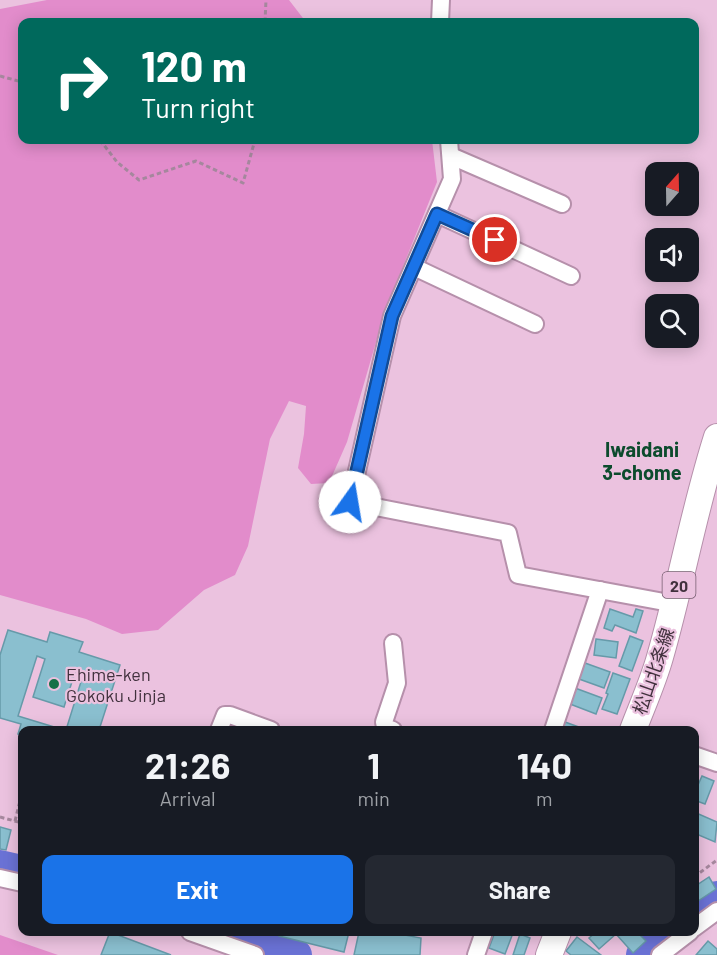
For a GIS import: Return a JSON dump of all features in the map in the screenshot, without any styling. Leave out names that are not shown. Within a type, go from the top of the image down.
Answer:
[{"type":"main road","name":"松山北条線","points":[[634,726],[659,660],[709,492],[717,437]]},
{"type":"main road","points":[[549,955],[556,936]]},
{"type":"street","points":[[440,18],[441,0]]},
{"type":"street","points":[[450,148],[562,204]]},
{"type":"street","points":[[450,148],[453,179],[392,316],[350,502],[508,533],[518,575],[675,604]]},
{"type":"street","points":[[437,214],[571,276]]},
{"type":"street","points":[[414,267],[535,324]]},
{"type":"street","points":[[554,726],[600,590]]},
{"type":"street","points":[[385,726],[384,722],[397,683],[393,643]]},
{"type":"street","points":[[221,726],[225,715],[230,715],[260,726]]},
{"type":"street","points":[[699,757],[717,763]]},
{"type":"street","points":[[0,878],[18,882]]},
{"type":"street","points":[[699,924],[717,911]]},
{"type":"street","points":[[201,936],[255,955]]},
{"type":"street","points":[[476,955],[483,936]]},
{"type":"street","points":[[660,955],[685,936]]},
{"type":"path","points":[[265,18],[266,0]]},
{"type":"path","points":[[0,76],[18,81]]},
{"type":"path","points":[[103,144],[117,162],[139,180],[196,161],[243,183],[254,144]]},
{"type":"path","points":[[15,821],[18,809]]},
{"type":"path","points":[[0,817],[18,822]]},
{"type":"path","points":[[699,873],[717,860]]},
{"type":"shaded area","points":[[47,0],[289,0],[303,18],[18,18],[18,144],[432,144],[437,182],[385,311],[347,442],[329,483],[311,484],[298,468],[306,406],[289,401],[270,439],[248,546],[235,575],[204,590],[158,630],[122,634],[86,619],[0,595],[0,9]]},
{"type":"shaded area","points":[[0,935],[58,955],[0,955]]},
{"type":"building","points":[[610,609],[633,617],[636,609],[643,611],[636,633],[615,625],[612,631],[604,628]]},
{"type":"building","name":"Ehime-ken Gokoku Jinja","points":[[8,630],[47,642],[50,632],[83,642],[79,652],[120,665],[100,726],[67,726],[84,672],[76,669],[64,707],[33,697],[45,659],[37,656],[18,716],[51,726],[20,726],[21,724],[0,718],[0,655]]},
{"type":"building","points":[[630,636],[643,641],[632,671],[619,666]]},
{"type":"building","points":[[596,639],[618,642],[616,658],[594,655]]},
{"type":"building","points":[[585,663],[610,672],[604,688],[579,679]]},
{"type":"building","points":[[613,673],[630,679],[617,714],[602,709]]},
{"type":"building","points":[[575,688],[602,698],[596,714],[570,704]]},
{"type":"building","points":[[565,722],[576,726],[564,726]]},
{"type":"building","points":[[702,776],[714,781],[705,804],[699,802],[699,783]]},
{"type":"building","points":[[699,814],[717,822],[715,842],[699,835]]},
{"type":"building","points":[[0,827],[11,830],[6,850],[0,849]]},
{"type":"building","points":[[709,877],[716,889],[699,900],[699,884]]},
{"type":"building","points":[[108,936],[121,936],[171,955],[101,955]]},
{"type":"building","points":[[279,936],[348,936],[344,952]]},
{"type":"building","points":[[358,936],[421,938],[420,955],[354,955]]},
{"type":"building","points":[[494,936],[512,936],[505,954],[489,948]]},
{"type":"building","points":[[519,936],[530,938],[524,955],[513,955]]},
{"type":"building","points":[[591,936],[614,936],[599,949],[589,938]]},
{"type":"building","points":[[618,936],[641,936],[646,941],[633,953]]},
{"type":"building","points":[[577,937],[601,955],[571,955],[566,951]]},
{"type":"building","points":[[708,941],[717,949],[717,955],[696,955]]},
{"type":"waterway","points":[[0,866],[18,870]]},
{"type":"waterway","points":[[699,910],[717,897]]},
{"type":"waterway","points":[[238,936],[296,955]]},
{"type":"waterway","points":[[642,955],[667,936]]},
{"type":"place","name":"Ehime-ken Gokoku Jinja","points":[[54,684]]},
{"type":"district","name":"Iwaidani 3-chome","points":[[642,460]]},
{"type":"route","points":[[350,502],[392,316],[437,214],[495,240]]}]
